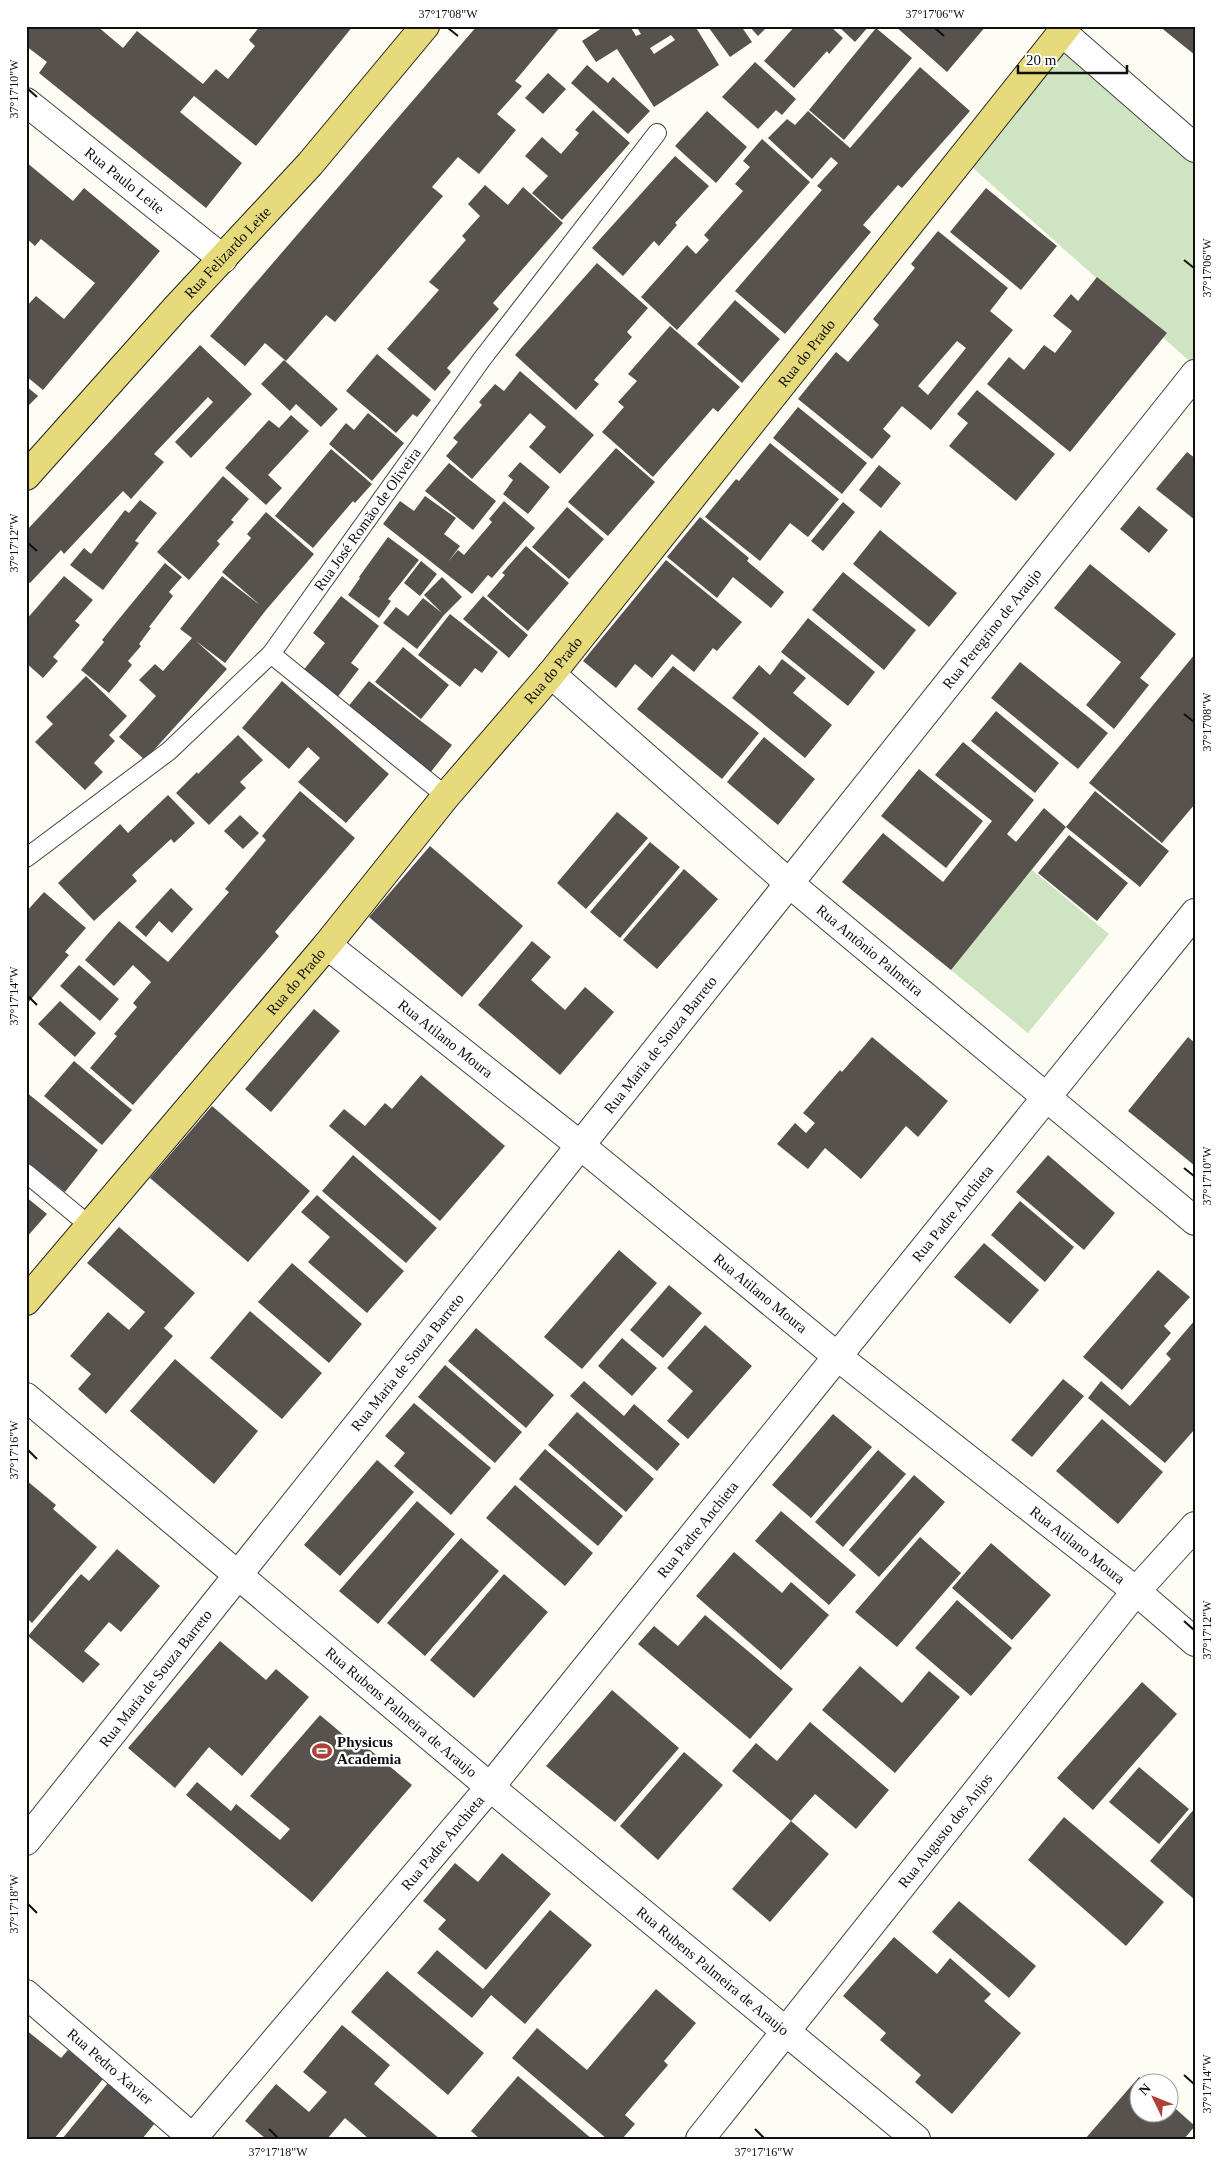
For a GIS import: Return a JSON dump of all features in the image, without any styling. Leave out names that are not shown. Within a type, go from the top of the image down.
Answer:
[{"type":"main road","name":"Rua Felizardo Leite","points":[[26,476],[310,164],[425,26]]},
{"type":"main road","name":"Rua do Prado","points":[[26,1301],[327,945],[446,796],[551,674],[1064,29]]},
{"type":"street","points":[[1064,29],[1195,148]]},
{"type":"street","name":"Rua Paulo Leite","points":[[26,102],[223,259]]},
{"type":"street","name":"Rua Peregrino de Araujo","points":[[790,884],[1195,374]]},
{"type":"street","name":"Rua Antônio Palmeira","points":[[551,674],[790,884],[1046,1099],[1195,1221]]},
{"type":"street","name":"Rua Maria de Souza Barreto","points":[[26,1841],[790,884]]},
{"type":"street","name":"Rua Padre Anchieta","points":[[193,2138],[490,1787],[1195,913]]},
{"type":"street","name":"Rua Atilano Moura","points":[[327,945],[581,1146],[838,1357],[1136,1591],[1195,1642]]},
{"type":"street","name":"Rua Rubens Palmeira de Araujo","points":[[26,1397],[490,1787],[916,2139]]},
{"type":"street","name":"Rua Augusto dos Anjos","points":[[700,2139],[1136,1591],[1195,1526]]},
{"type":"street","name":"Rua Pedro Xavier","points":[[26,1994],[193,2138]]},
{"type":"lane","name":"Rua José Romão de Oliveira","points":[[26,858],[169,750],[270,654],[482,359],[657,133]]},
{"type":"lane","points":[[270,654],[446,796]]},
{"type":"lane","points":[[26,1173],[90,1226]]},
{"type":"green space","points":[[1066,50],[1195,154],[1195,366],[973,168]]},
{"type":"green space","points":[[1032,870],[1109,934],[1028,1033],[951,970]]},
{"type":"building","points":[[26,26],[97,26],[123,48],[137,31],[203,84],[216,69],[228,79],[255,46],[249,40],[260,26],[353,26],[256,146],[194,96],[180,112],[242,163],[206,208],[39,73],[47,62],[26,46]]},
{"type":"building","points":[[477,26],[561,26],[515,81],[522,86],[497,114],[516,130],[479,174],[458,157],[432,187],[443,196],[335,322],[326,315],[286,361],[265,343],[245,366],[210,336]]},
{"type":"building","points":[[605,26],[630,26],[636,36],[641,34],[636,26],[695,26],[719,65],[654,107],[617,49],[596,62],[582,41]],"holes":[[[671,35],[675,40],[654,54],[650,48]]]},
{"type":"building","points":[[712,26],[741,26],[752,42],[730,57],[709,28]]},
{"type":"building","points":[[749,26],[768,26],[758,36]]},
{"type":"building","points":[[795,26],[830,26],[843,38],[829,54],[827,51],[794,88],[764,61]]},
{"type":"building","points":[[838,26],[869,26],[855,42]]},
{"type":"building","points":[[895,26],[986,26],[947,72]]},
{"type":"building","points":[[1159,26],[1195,26],[1195,55]]},
{"type":"building","points":[[876,28],[912,58],[844,140],[809,110]]},
{"type":"building","points":[[755,62],[796,99],[782,115],[776,110],[758,129],[722,97]]},
{"type":"building","points":[[587,65],[608,83],[613,77],[650,111],[628,134],[571,83]]},
{"type":"building","points":[[920,67],[970,111],[902,188],[898,185],[863,225],[871,232],[785,334],[735,291],[822,190],[817,186],[838,163],[831,157],[812,179],[768,138],[787,119],[795,125],[808,111],[850,148]]},
{"type":"building","points":[[548,73],[566,89],[543,114],[525,98]]},
{"type":"building","points":[[593,110],[630,143],[562,220],[532,193],[548,176],[525,156],[542,137],[561,154],[579,133],[575,130]]},
{"type":"building","points":[[707,111],[747,147],[716,183],[675,146]]},
{"type":"building","points":[[762,139],[810,182],[677,330],[641,297],[687,245],[696,254],[709,240],[704,235],[743,191],[735,184],[750,167],[743,161]]},
{"type":"building","points":[[675,156],[709,186],[675,223],[677,225],[659,246],[654,241],[623,276],[592,248]]},
{"type":"building","points":[[26,162],[73,201],[84,188],[160,251],[43,390],[26,376],[26,307],[36,296],[64,319],[95,283],[41,239],[35,246],[26,238]]},
{"type":"building","points":[[485,185],[508,205],[523,187],[563,223],[493,303],[499,309],[447,368],[451,372],[435,391],[387,349],[439,290],[429,282],[466,240],[462,236],[480,216],[468,204]]},
{"type":"building","points":[[986,188],[1057,246],[1021,290],[950,232]]},
{"type":"building","points":[[938,231],[1008,288],[990,311],[1013,330],[931,430],[902,406],[883,429],[891,436],[872,459],[798,399],[836,352],[848,362],[879,325],[873,319],[915,268],[911,264]],"holes":[[[957,341],[966,348],[928,395],[918,386]]]},
{"type":"building","points":[[597,263],[648,308],[627,332],[632,337],[594,380],[599,384],[576,410],[515,355]]},
{"type":"building","points":[[1097,277],[1167,333],[1070,452],[987,384],[1009,357],[1024,370],[1044,345],[1055,353],[1072,331],[1053,316],[1071,294],[1078,301]]},
{"type":"building","points":[[735,300],[780,339],[742,383],[697,344]]},
{"type":"building","points":[[670,326],[740,387],[718,412],[713,408],[653,477],[602,432],[624,407],[618,402],[637,381],[628,374]]},
{"type":"building","points":[[200,345],[252,394],[191,458],[175,442],[213,402],[208,397],[154,454],[164,462],[131,499],[123,491],[64,554],[61,550],[30,583],[26,580],[26,531]]},
{"type":"building","points":[[377,354],[431,400],[417,417],[413,414],[396,433],[346,391]]},
{"type":"building","points":[[284,360],[338,409],[321,427],[296,404],[290,411],[261,384]]},
{"type":"building","points":[[520,371],[594,435],[560,474],[529,447],[546,427],[530,413],[472,479],[446,456],[458,442],[453,438],[482,405],[479,402],[495,384],[504,391]]},
{"type":"building","points":[[26,386],[38,396],[26,408]]},
{"type":"building","points":[[977,390],[1055,454],[1016,501],[949,446],[968,423],[957,414]]},
{"type":"building","points":[[798,407],[867,463],[842,494],[773,438]]},
{"type":"building","points":[[368,413],[404,443],[372,481],[329,444],[346,423],[354,430]]},
{"type":"building","points":[[291,415],[309,431],[268,475],[282,488],[266,505],[225,468],[269,420],[279,428]]},
{"type":"building","points":[[770,443],[839,499],[808,537],[790,523],[760,561],[705,517],[736,479],[739,481]]},
{"type":"building","points":[[616,448],[655,482],[608,536],[568,502]]},
{"type":"building","points":[[331,449],[372,484],[355,503],[353,501],[313,548],[275,516]]},
{"type":"building","points":[[1187,452],[1195,458],[1195,520],[1156,489]]},
{"type":"building","points":[[520,462],[550,487],[528,514],[503,494],[513,480],[508,476]]},
{"type":"building","points":[[449,463],[496,501],[473,530],[425,491]]},
{"type":"building","points":[[879,465],[901,483],[881,508],[859,490]]},
{"type":"building","points":[[223,476],[249,499],[231,520],[234,522],[217,541],[220,544],[189,580],[157,552]]},
{"type":"building","points":[[425,496],[456,518],[444,534],[460,546],[448,562],[458,550],[464,555],[492,522],[489,519],[504,501],[535,528],[492,578],[488,575],[472,594],[383,524],[400,501],[414,511]]},
{"type":"building","points":[[140,500],[157,513],[135,541],[139,543],[103,590],[70,565],[84,548],[91,554],[125,510],[129,513]]},
{"type":"building","points":[[843,502],[855,512],[823,551],[811,541]]},
{"type":"building","points":[[1139,506],[1168,530],[1149,553],[1120,529]]},
{"type":"building","points":[[567,507],[604,539],[569,579],[532,547]]},
{"type":"building","points":[[266,512],[314,554],[266,610],[225,663],[196,641],[227,669],[145,760],[119,737],[156,696],[139,680],[155,664],[163,671],[192,638],[180,629],[222,576],[260,605],[222,572],[251,538],[247,534]]},
{"type":"building","points":[[700,517],[749,558],[747,561],[784,592],[771,608],[733,577],[717,598],[667,557]]},
{"type":"building","points":[[880,530],[957,593],[929,627],[853,564]]},
{"type":"building","points":[[388,537],[419,560],[388,599],[391,601],[379,618],[348,595]]},
{"type":"building","points":[[526,546],[569,583],[528,631],[487,596],[505,575],[502,573]]},
{"type":"building","points":[[666,560],[742,622],[717,651],[713,648],[694,672],[672,654],[652,678],[635,664],[616,688],[583,661]]},
{"type":"building","points":[[421,561],[437,574],[420,596],[404,583]]},
{"type":"building","points":[[165,563],[182,577],[169,592],[173,596],[149,627],[151,628],[139,644],[141,646],[128,661],[132,665],[109,693],[81,670],[104,642],[102,640]]},
{"type":"building","points":[[1090,564],[1176,634],[1140,678],[1149,685],[1114,729],[1086,705],[1121,662],[1054,608]]},
{"type":"building","points":[[843,572],[916,630],[884,670],[812,610]]},
{"type":"building","points":[[64,576],[93,600],[75,621],[80,625],[53,657],[58,661],[43,678],[26,663],[26,620]]},
{"type":"building","points":[[442,577],[462,597],[444,615],[417,649],[383,623],[396,607],[408,616],[423,598],[442,613],[424,595]]},
{"type":"building","points":[[341,596],[379,626],[351,663],[359,669],[336,699],[302,672],[325,643],[313,633]]},
{"type":"building","points":[[483,596],[528,635],[509,658],[463,619]]},
{"type":"building","points":[[450,614],[498,652],[482,673],[475,668],[460,687],[418,655]]},
{"type":"building","points":[[808,618],[875,672],[848,706],[781,652]]},
{"type":"building","points":[[403,647],[449,685],[421,719],[375,682]]},
{"type":"building","points":[[1195,654],[1195,804],[1162,843],[1089,783]]},
{"type":"building","points":[[782,659],[806,678],[793,693],[832,725],[805,758],[732,698],[759,665],[770,675]]},
{"type":"building","points":[[1020,662],[1108,733],[1078,769],[991,698]]},
{"type":"building","points":[[673,666],[759,733],[722,779],[637,709]]},
{"type":"building","points":[[86,676],[127,716],[109,735],[115,741],[94,763],[103,772],[85,790],[35,742],[53,724],[46,717]]},
{"type":"building","points":[[282,681],[389,774],[346,823],[298,782],[320,758],[308,747],[289,769],[242,728]]},
{"type":"building","points":[[369,681],[452,745],[430,773],[347,708]]},
{"type":"building","points":[[996,711],[1059,763],[1035,793],[971,741]]},
{"type":"building","points":[[238,735],[263,760],[240,782],[246,788],[209,825],[176,793]]},
{"type":"building","points":[[764,737],[815,779],[778,825],[727,782]]},
{"type":"building","points":[[963,742],[1034,800],[1007,834],[1016,842],[1044,808],[1066,827],[951,970],[842,882],[883,833],[943,882],[992,821],[935,775]]},
{"type":"building","points":[[919,769],[983,821],[946,868],[881,816]]},
{"type":"building","points":[[300,791],[355,838],[275,932],[279,936],[133,1105],[90,1068],[117,1036],[114,1034],[137,1007],[133,1003],[151,982],[133,965],[114,986],[85,960],[119,921],[168,962],[229,892],[225,889],[266,840],[262,836]]},
{"type":"building","points":[[1095,791],[1169,851],[1140,887],[1066,827]]},
{"type":"building","points":[[168,795],[195,823],[174,843],[171,839],[132,875],[137,881],[94,921],[58,883],[120,824],[128,833]]},
{"type":"building","points":[[617,812],[648,838],[586,909],[557,883]]},
{"type":"building","points":[[240,815],[259,833],[243,849],[224,831]]},
{"type":"building","points":[[1069,835],[1128,883],[1097,921],[1038,873]]},
{"type":"building","points":[[650,842],[680,867],[620,938],[590,912]]},
{"type":"building","points":[[430,846],[523,926],[462,997],[369,917]]},
{"type":"building","points":[[684,869],[718,899],[657,969],[623,940]]},
{"type":"building","points":[[171,888],[193,909],[172,933],[159,921],[146,937],[135,927]]},
{"type":"building","points":[[44,892],[86,928],[65,952],[69,955],[26,1005],[26,912]]},
{"type":"building","points":[[532,941],[551,957],[531,980],[565,1010],[585,987],[614,1012],[560,1075],[478,1005]]},
{"type":"building","points":[[79,965],[119,999],[100,1021],[60,986]]},
{"type":"building","points":[[60,1001],[96,1033],[75,1057],[38,1024]]},
{"type":"building","points":[[314,1009],[340,1031],[271,1112],[245,1089]]},
{"type":"building","points":[[872,1037],[948,1101],[918,1137],[906,1126],[861,1179],[825,1148],[808,1169],[777,1144],[795,1123],[806,1133],[815,1123],[803,1113],[840,1070],[842,1072]]},
{"type":"building","points":[[1188,1037],[1195,1043],[1195,1166],[1128,1111]]},
{"type":"building","points":[[74,1061],[132,1110],[102,1145],[44,1096]]},
{"type":"building","points":[[421,1075],[505,1146],[440,1221],[329,1126],[344,1109],[365,1126],[385,1103],[392,1109]]},
{"type":"building","points":[[26,1092],[98,1150],[65,1192],[26,1161]]},
{"type":"building","points":[[212,1106],[310,1191],[248,1262],[150,1178]]},
{"type":"building","points":[[353,1155],[437,1228],[406,1263],[322,1191]]},
{"type":"building","points":[[1048,1155],[1115,1213],[1084,1250],[1016,1192]]},
{"type":"building","points":[[317,1195],[404,1271],[367,1313],[308,1262],[330,1237],[301,1212]]},
{"type":"building","points":[[26,1197],[47,1214],[26,1238]]},
{"type":"building","points":[[1020,1201],[1074,1247],[1045,1282],[991,1235]]},
{"type":"building","points":[[119,1227],[195,1293],[164,1328],[173,1336],[106,1414],[78,1389],[91,1374],[70,1356],[108,1312],[129,1330],[145,1312],[87,1263]]},
{"type":"building","points":[[984,1243],[1039,1290],[1010,1324],[954,1277]]},
{"type":"building","points":[[619,1250],[657,1283],[582,1369],[544,1337]]},
{"type":"building","points":[[292,1263],[362,1324],[329,1363],[258,1302]]},
{"type":"building","points":[[1158,1270],[1190,1297],[1164,1326],[1171,1333],[1122,1390],[1083,1357]]},
{"type":"building","points":[[669,1285],[702,1313],[663,1358],[630,1330]]},
{"type":"building","points":[[250,1311],[322,1373],[282,1419],[210,1358]]},
{"type":"building","points":[[1195,1320],[1195,1429],[1165,1463],[1088,1398],[1101,1381],[1130,1406],[1171,1359],[1166,1354]]},
{"type":"building","points":[[705,1325],[752,1366],[688,1439],[667,1421],[693,1391],[667,1368]]},
{"type":"building","points":[[476,1328],[554,1395],[526,1428],[448,1361]]},
{"type":"building","points":[[622,1338],[657,1368],[632,1396],[598,1366]]},
{"type":"building","points":[[175,1359],[258,1431],[214,1484],[130,1411]]},
{"type":"building","points":[[445,1365],[522,1432],[495,1463],[418,1397]]},
{"type":"building","points":[[1063,1379],[1084,1396],[1032,1457],[1011,1440]]},
{"type":"building","points":[[584,1381],[624,1416],[634,1404],[680,1444],[657,1471],[570,1396]]},
{"type":"building","points":[[414,1403],[491,1468],[451,1515],[394,1466],[405,1453],[385,1436]]},
{"type":"building","points":[[577,1412],[654,1479],[626,1512],[548,1445]]},
{"type":"building","points":[[833,1414],[872,1447],[811,1518],[772,1485]]},
{"type":"building","points":[[1102,1419],[1163,1472],[1118,1524],[1056,1471]]},
{"type":"building","points":[[545,1449],[623,1516],[598,1546],[519,1479]]},
{"type":"building","points":[[878,1450],[906,1474],[843,1547],[815,1522]]},
{"type":"building","points":[[377,1460],[414,1492],[340,1576],[304,1545]]},
{"type":"building","points":[[914,1475],[945,1502],[879,1577],[849,1550]]},
{"type":"building","points":[[26,1480],[56,1505],[53,1509],[97,1547],[32,1623],[26,1617]]},
{"type":"building","points":[[515,1485],[593,1553],[565,1586],[486,1518]]},
{"type":"building","points":[[417,1501],[455,1534],[378,1624],[339,1591]]},
{"type":"building","points":[[781,1511],[856,1575],[829,1605],[755,1541]]},
{"type":"building","points":[[920,1537],[961,1573],[897,1647],[855,1612]]},
{"type":"building","points":[[461,1538],[499,1571],[425,1656],[387,1623]]},
{"type":"building","points":[[991,1543],[1051,1595],[1012,1640],[952,1588]]},
{"type":"building","points":[[117,1549],[160,1586],[121,1632],[109,1622],[84,1651],[100,1664],[83,1683],[28,1636],[81,1574],[89,1581]]},
{"type":"building","points":[[734,1552],[782,1593],[791,1582],[829,1615],[781,1670],[696,1596]]},
{"type":"building","points":[[504,1574],[548,1612],[474,1698],[430,1660]]},
{"type":"building","points":[[957,1600],[1012,1648],[971,1696],[915,1648]]},
{"type":"building","points":[[705,1615],[793,1689],[750,1739],[638,1644],[654,1626],[678,1646]]},
{"type":"building","points":[[220,1641],[266,1680],[276,1669],[309,1697],[242,1776],[209,1747],[175,1788],[128,1748]]},
{"type":"building","points":[[860,1666],[902,1703],[929,1671],[960,1697],[895,1773],[822,1710]]},
{"type":"building","points":[[1142,1682],[1177,1714],[1093,1810],[1057,1778]]},
{"type":"building","points":[[612,1690],[679,1748],[615,1822],[546,1766]]},
{"type":"building","points":[[320,1715],[359,1748],[363,1744],[412,1785],[312,1902],[186,1795],[197,1782],[231,1811],[236,1804],[280,1840],[290,1829],[250,1796]]},
{"type":"building","points":[[810,1722],[889,1790],[856,1829],[815,1794],[791,1821],[732,1771],[756,1743],[777,1761]]},
{"type":"building","points":[[684,1752],[723,1785],[658,1860],[620,1826]]},
{"type":"building","points":[[1139,1767],[1189,1809],[1159,1844],[1109,1802]]},
{"type":"building","points":[[1195,1808],[1195,1900],[1150,1861]]},
{"type":"building","points":[[1064,1817],[1164,1902],[1126,1946],[1028,1860]]},
{"type":"building","points":[[791,1821],[829,1854],[770,1922],[732,1889]]},
{"type":"building","points":[[502,1853],[551,1894],[486,1970],[438,1929],[446,1920],[423,1901],[455,1863],[478,1882]]},
{"type":"building","points":[[959,1901],[1036,1966],[1009,1998],[932,1932]]},
{"type":"building","points":[[550,1910],[592,1945],[525,2024],[491,1995],[472,2018],[417,1973],[437,1950],[483,1989]]},
{"type":"building","points":[[894,1937],[937,1974],[950,1958],[991,1994],[984,2001],[1021,2033],[952,2114],[915,2082],[921,2075],[880,2040],[886,2033],[843,1996]]},
{"type":"building","points":[[387,1971],[484,2053],[448,2095],[351,2012]]},
{"type":"building","points":[[656,1989],[696,2023],[664,2061],[668,2065],[625,2115],[635,2124],[622,2139],[607,2139],[512,2058],[537,2028],[587,2070]]},
{"type":"building","points":[[342,2025],[390,2065],[374,2084],[440,2139],[369,2139],[345,2118],[327,2139],[266,2139],[245,2121],[276,2084],[309,2112],[327,2092],[303,2072]]},
{"type":"building","points":[[26,2030],[61,2058],[68,2050],[103,2079],[54,2139],[26,2139]]},
{"type":"building","points":[[518,2076],[592,2139],[480,2139],[471,2131]]},
{"type":"building","points":[[108,2083],[155,2123],[142,2139],[62,2139]]},
{"type":"building","points":[[1128,2090],[1128,2122],[1178,2122],[1178,2111],[1195,2126],[1184,2139],[1085,2139]]},
{"type":"place","name":"Physicus Academia","points":[[322,1751]]}]
